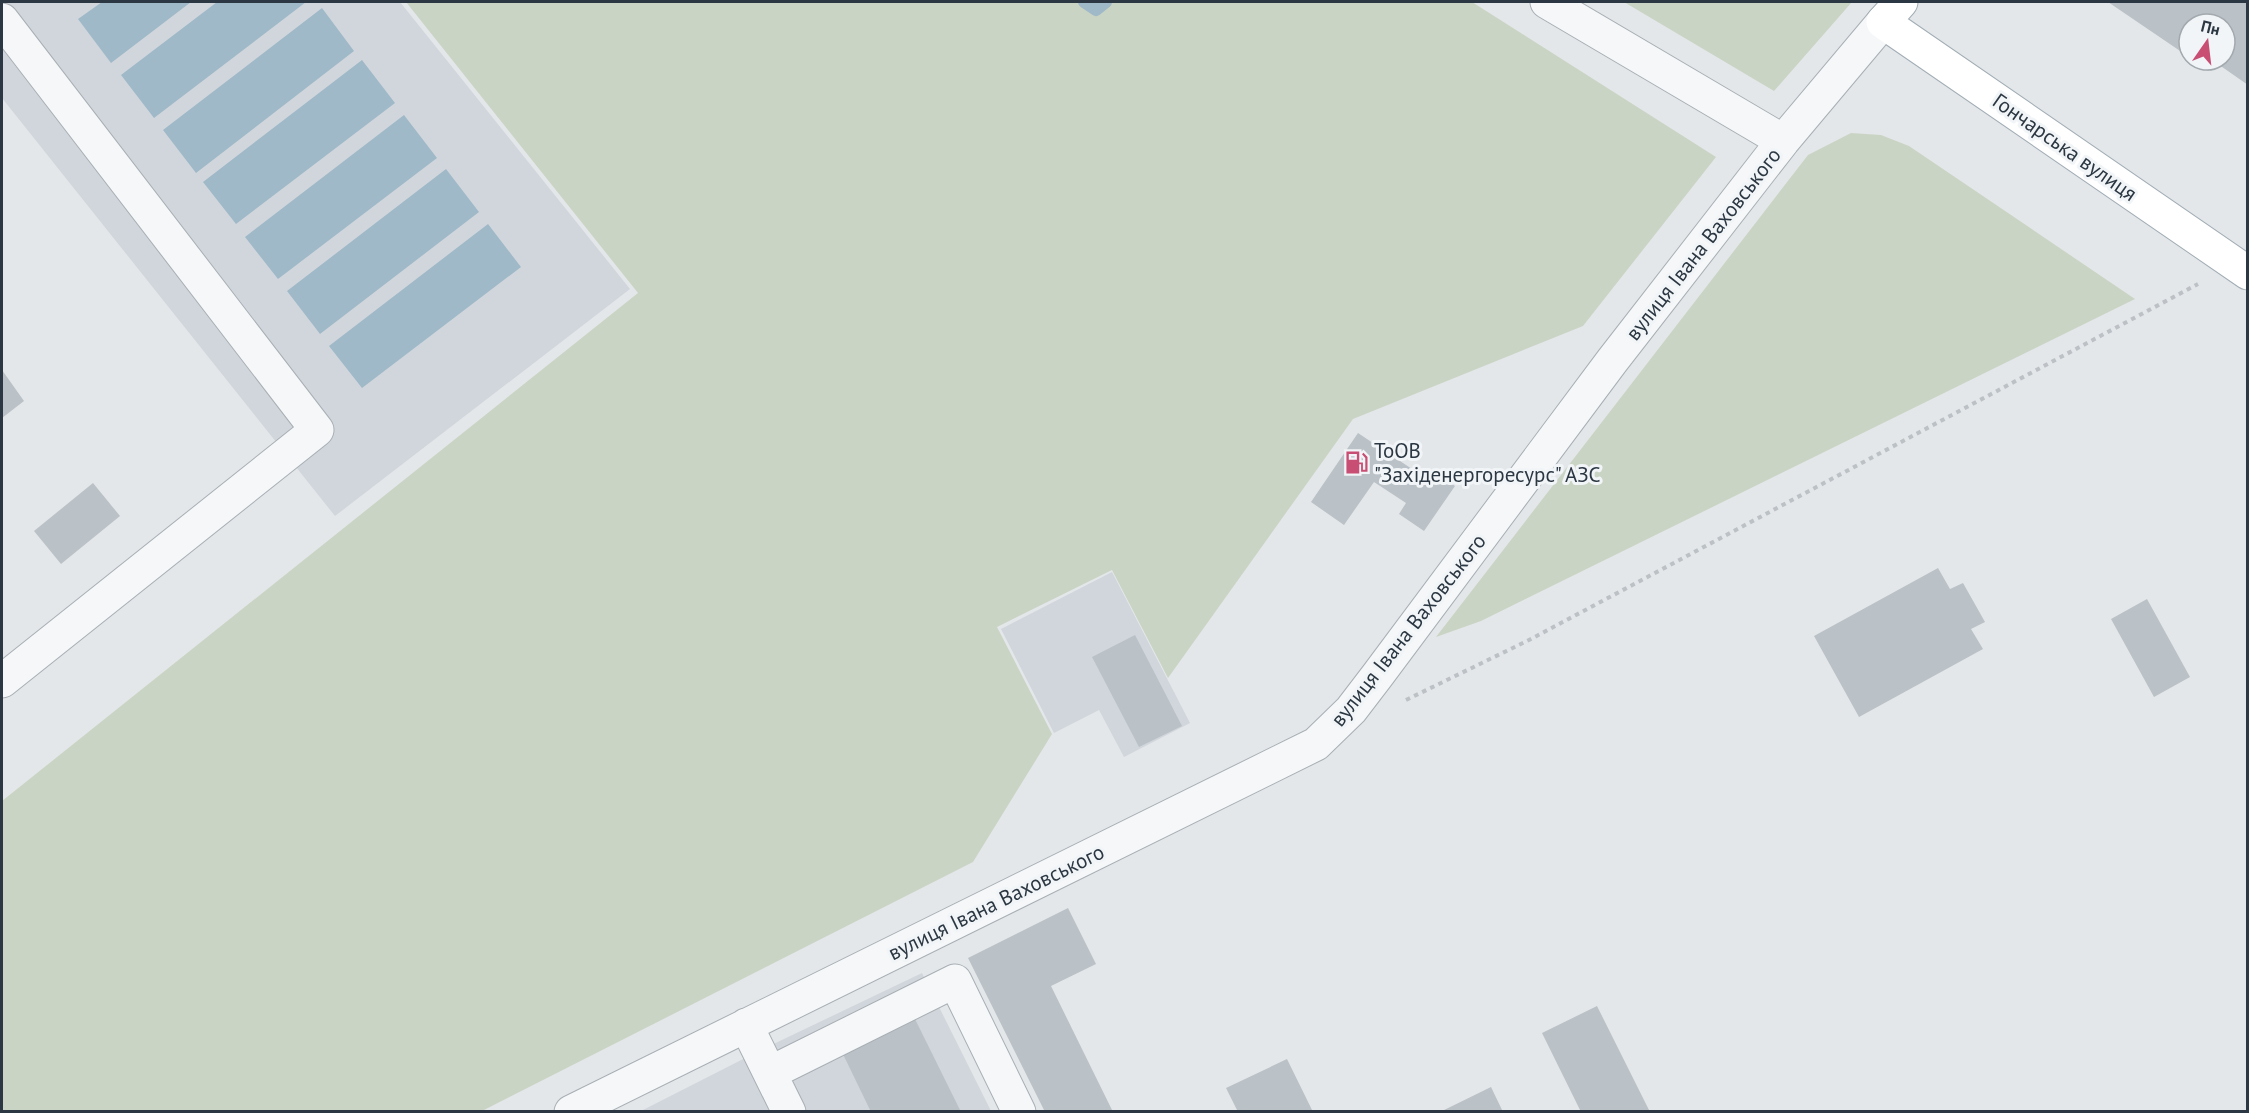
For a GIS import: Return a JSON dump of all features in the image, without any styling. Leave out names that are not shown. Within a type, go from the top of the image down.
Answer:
[{"type":"main road","name":"Гончарська вулиця","points":[[1892,12],[2241,269]]},
{"type":"street","points":[[1547,2],[1783,141]]},
{"type":"street","name":"вулиця Івана Ваховського","points":[[570,1112],[1316,744],[1351,710],[1612,361],[1783,141],[1892,12]]},
{"type":"street","points":[[2,20],[317,430],[2,681]]},
{"type":"street","points":[[770,1073],[955,981],[1019,1112]]},
{"type":"street","points":[[746,1025],[789,1112]]},
{"type":"path","points":[[1401,703],[1550,629],[2241,269]]},
{"type":"shaded area","points":[[2,2],[400,2],[630,289],[335,516],[2,98]]},
{"type":"shaded area","points":[[1112,572],[1190,723],[1124,757],[1099,710],[1054,733],[1001,629]]},
{"type":"shaded area","points":[[922,973],[991,1111],[639,1112],[759,1051]]},
{"type":"green space","points":[[406,2],[1472,2],[1716,157],[1583,326],[1353,419],[1168,678],[1112,570],[997,627],[1052,734],[973,862],[482,1111],[2,1111],[2,801],[638,293]]},
{"type":"green space","points":[[1624,2],[1852,2],[1774,91]]},
{"type":"green space","points":[[1851,133],[1881,135],[1909,146],[2135,299],[1481,621],[1436,637],[1808,155]]},
{"type":"water","points":[[102,2],[191,2],[111,63],[78,19]]},
{"type":"water","points":[[217,2],[306,2],[154,118],[121,75]]},
{"type":"water","points":[[322,8],[354,51],[196,173],[163,130]]},
{"type":"water","points":[[362,60],[395,103],[236,224],[203,182]]},
{"type":"water","points":[[404,115],[437,158],[278,279],[245,237]]},
{"type":"water","points":[[446,169],[479,212],[320,334],[287,291]]},
{"type":"water","points":[[488,224],[521,267],[362,388],[329,346]]},
{"type":"building","points":[[2108,2],[2248,2],[2248,85],[2229,72],[2237,72],[2237,12],[2177,12],[2177,49]]},
{"type":"building","points":[[2,370],[24,401],[2,418]]},
{"type":"building","points":[[1358,433],[1424,477],[1429,469],[1455,486],[1424,531],[1399,514],[1406,503],[1374,482],[1344,525],[1311,502]]},
{"type":"building","points":[[93,483],[120,516],[61,564],[34,531]]},
{"type":"building","points":[[1938,568],[1950,589],[1963,583],[1985,622],[1971,629],[1983,649],[1859,717],[1814,636]]},
{"type":"building","points":[[2147,599],[2190,677],[2154,697],[2111,619]]},
{"type":"building","points":[[1135,635],[1182,726],[1139,747],[1092,657]]},
{"type":"building","points":[[1068,908],[1096,964],[1051,986],[1113,1112],[1045,1112],[968,958]]},
{"type":"building","points":[[1597,1006],[1650,1112],[1581,1112],[1542,1033]]},
{"type":"building","points":[[913,1015],[961,1112],[871,1112],[841,1050]]},
{"type":"building","points":[[1287,1059],[1313,1112],[1238,1112],[1226,1088]]},
{"type":"building","points":[[1491,1087],[1503,1112],[1440,1112]]},
{"type":"waterway","points":[[1084,2],[1096,10],[1106,2]]},
{"type":"place","name":"ТоОВ \"Західенергоресурс\" АЗС","points":[[1356,462]]}]
